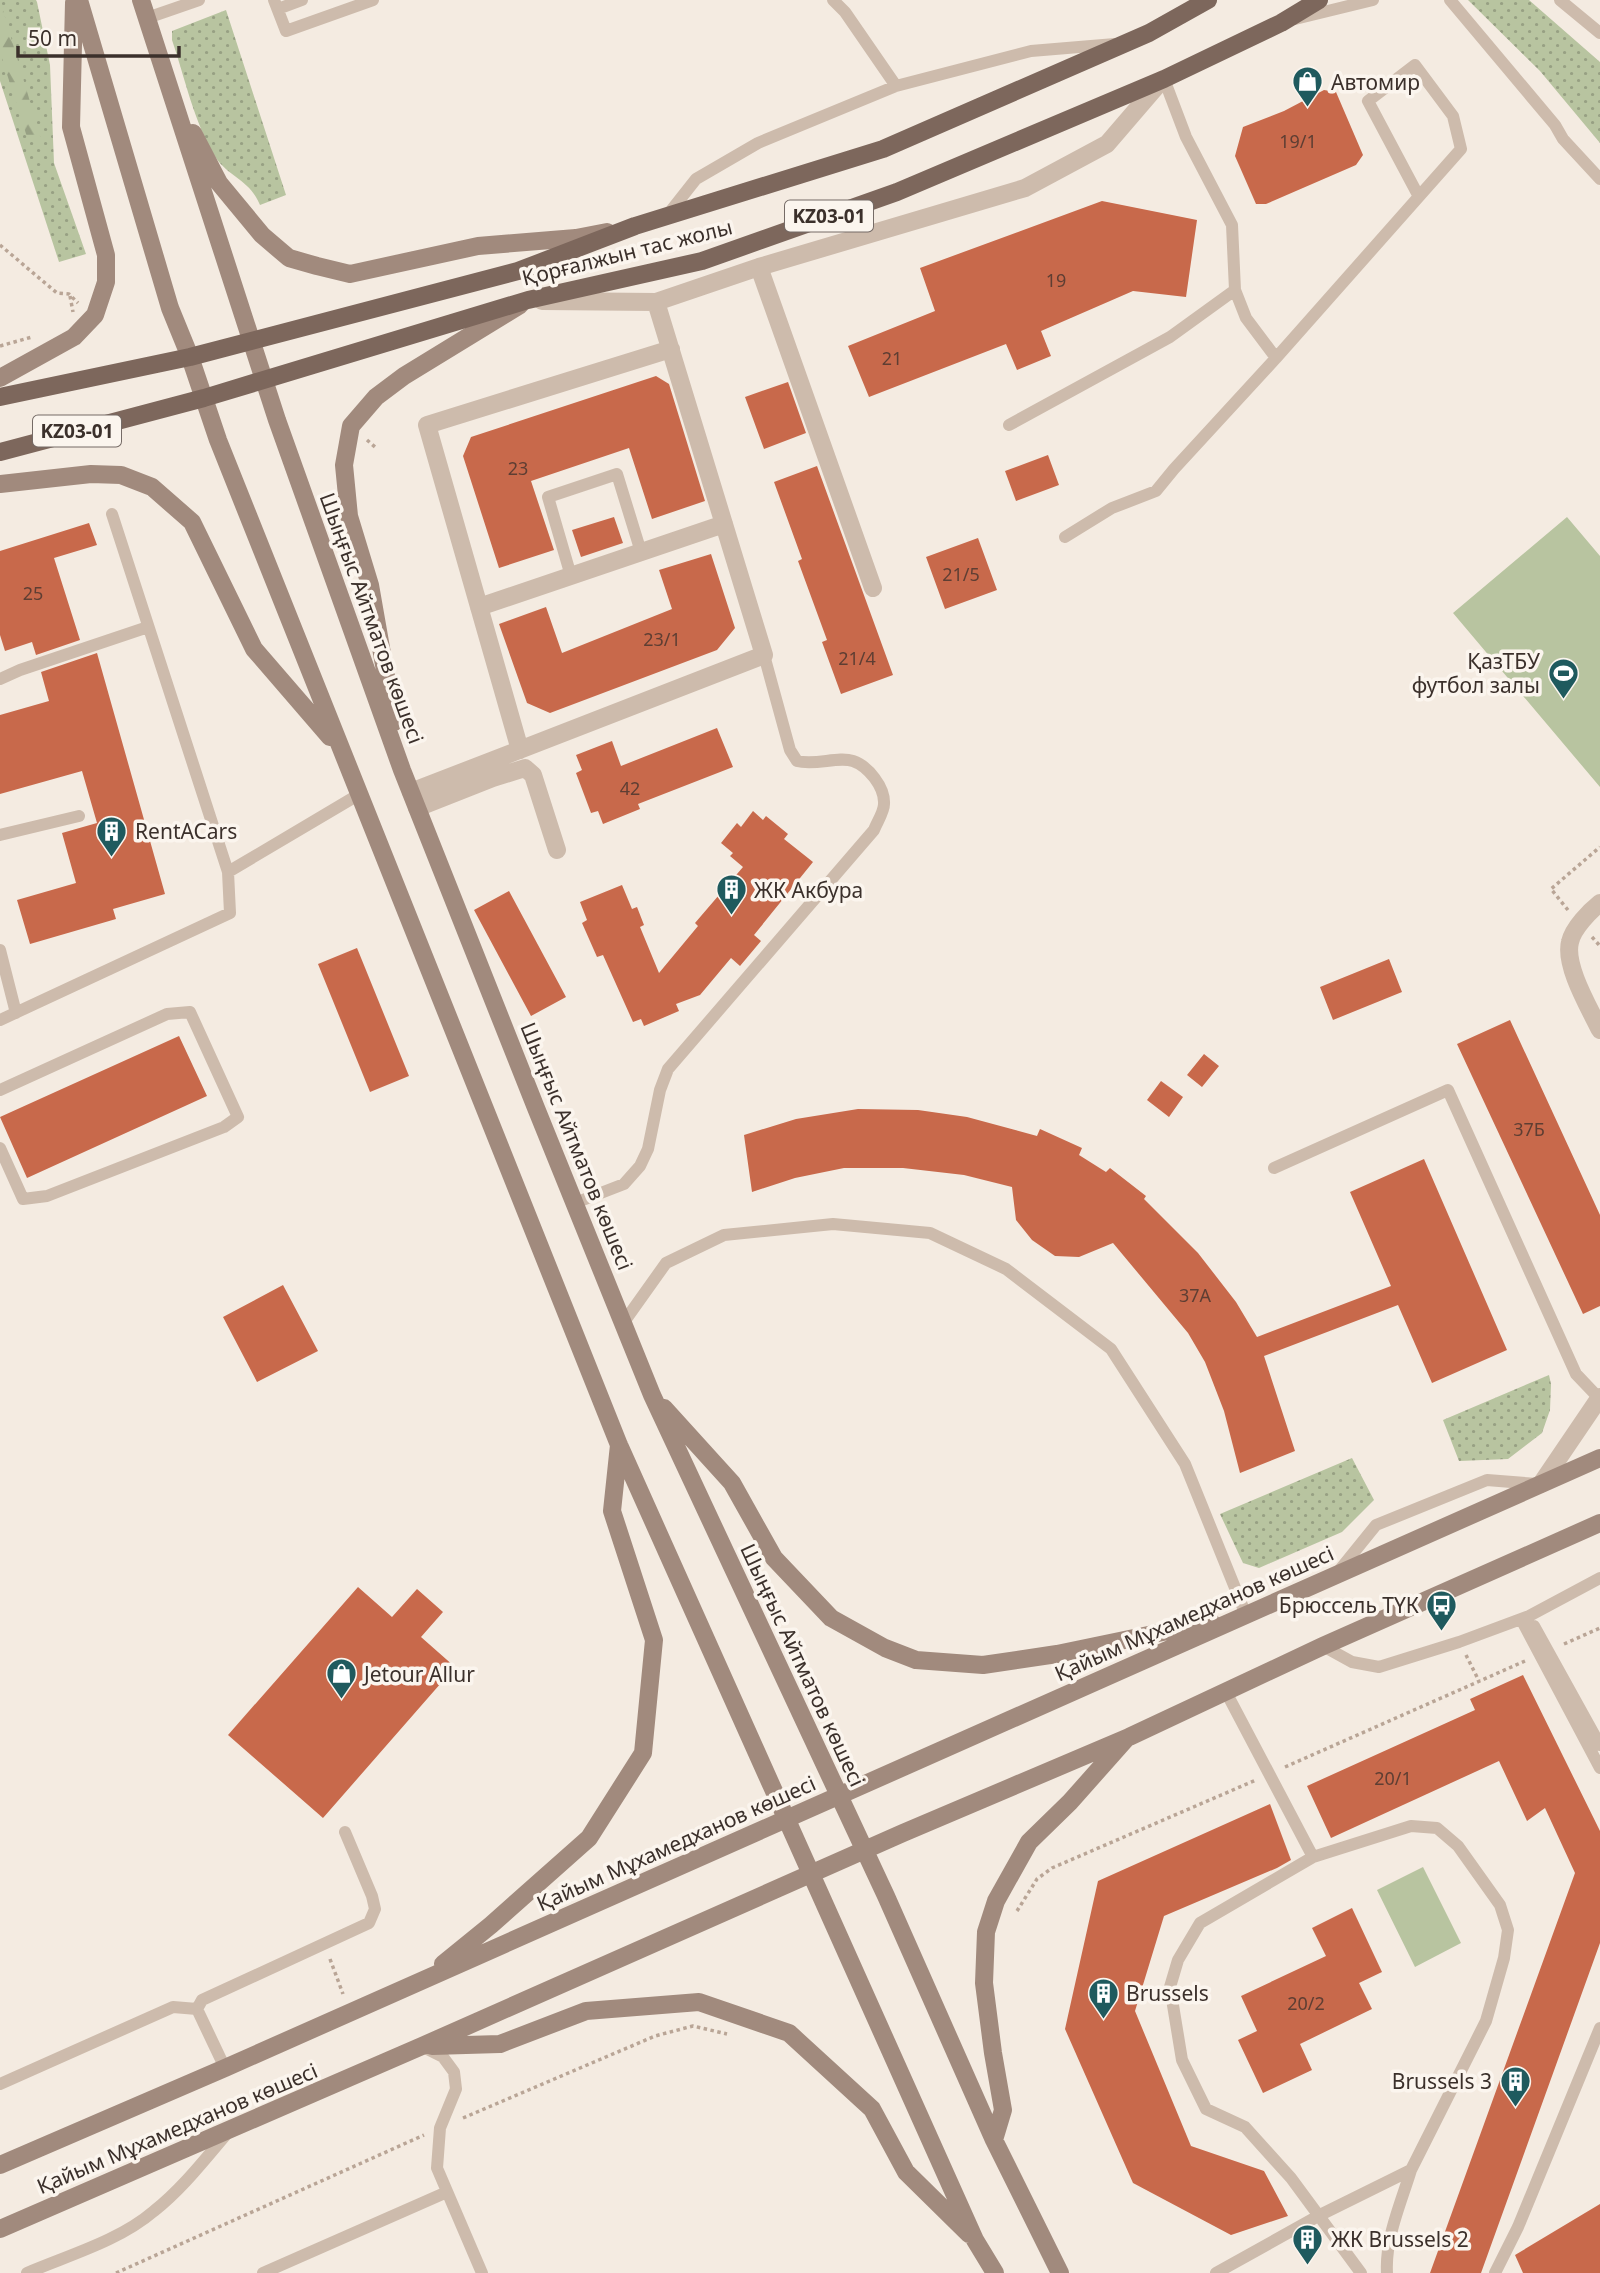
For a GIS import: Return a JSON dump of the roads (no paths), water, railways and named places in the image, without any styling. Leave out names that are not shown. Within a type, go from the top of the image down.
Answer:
[{"type":"main road","points":[[77,0],[170,308],[218,440],[619,1445],[975,2240],[995,2273]]},
{"type":"main road","points":[[0,378],[74,337],[95,315],[106,282],[106,255],[71,127],[77,0]]},
{"type":"main road","name":"Шыңғыс Айтматов көшесі","points":[[141,0],[281,433],[402,770],[652,1395],[864,1850],[995,2140],[1060,2273]]},
{"type":"main road","name":"Қорғалжын тас жолы","points":[[0,397],[190,357],[518,271],[635,226],[883,149],[1149,33],[1208,0]]},
{"type":"main road","name":"Қорғалжын тас жолы","points":[[0,452],[204,398],[528,300],[702,261],[897,192],[1163,79],[1281,23],[1319,0]]},
{"type":"main road","points":[[170,88],[219,183],[262,235],[289,258],[307,264],[350,274],[478,246],[576,238],[635,226]]},
{"type":"main road","points":[[402,770],[369,585],[349,516],[344,465],[351,426],[376,397],[404,376],[528,300]]},
{"type":"main road","points":[[0,484],[91,474],[121,475],[152,487],[192,523],[254,649],[339,748]]},
{"type":"main road","points":[[652,1395],[732,1483],[774,1558],[831,1618],[885,1648],[916,1660],[983,1665],[1057,1654],[1246,1615]]},
{"type":"main road","points":[[422,1980],[491,1925],[589,1838],[643,1753],[654,1640],[612,1511],[619,1445]]},
{"type":"main road","name":"Қайым Мұхамедханов көшесі","points":[[0,2165],[225,2068],[1600,1458]]},
{"type":"main road","name":"Қайым Мұхамедханов көшесі","points":[[0,2229],[811,1873],[1129,1737],[1600,1524]]},
{"type":"main road","points":[[995,2140],[1003,2110],[984,1983],[986,1932],[996,1901],[1029,1842],[1070,1802],[1129,1737]]},
{"type":"main road","points":[[422,2046],[500,2044],[586,2011],[699,2002],[789,2034],[872,2109],[906,2172],[975,2240]]},
{"type":"street","points":[[528,300],[656,302],[759,267],[1025,188],[1107,144],[1163,79]]},
{"type":"street","points":[[759,267],[873,588]]},
{"type":"street","points":[[414,800],[520,750],[764,656],[656,302]]},
{"type":"street","points":[[520,750],[427,425],[671,349]]},
{"type":"street","points":[[479,607],[724,524]]},
{"type":"street","points":[[414,800],[525,768],[533,775],[557,850]]},
{"type":"street","points":[[1600,903],[1587,914],[1570,942],[1572,971],[1600,1030]]},
{"type":"street","points":[[1541,1484],[1599,1397]]},
{"type":"lane","points":[[147,18],[199,0]]},
{"type":"lane","points":[[302,0],[276,4],[286,31],[373,0]]},
{"type":"lane","points":[[833,0],[845,12],[895,86]]},
{"type":"lane","points":[[1281,23],[1373,0]]},
{"type":"lane","points":[[1450,0],[1555,125],[1563,139],[1600,179]]},
{"type":"lane","points":[[1560,0],[1600,33]]},
{"type":"lane","points":[[666,217],[696,180],[758,143],[895,86],[1031,51],[1122,43]]},
{"type":"lane","points":[[1065,537],[1112,508],[1156,491],[1461,149],[1453,117],[1415,65],[1368,101],[1419,195]]},
{"type":"lane","points":[[1163,79],[1186,137],[1232,225],[1235,290],[1246,318],[1276,358]]},
{"type":"lane","points":[[1009,425],[1170,337],[1235,290]]},
{"type":"lane","points":[[571,576],[548,497],[617,474],[641,552]]},
{"type":"lane","points":[[0,1020],[230,913],[228,872],[112,514]]},
{"type":"lane","points":[[0,679],[148,626]]},
{"type":"lane","points":[[575,1203],[624,1184],[640,1166],[648,1149],[660,1090],[668,1069],[874,830],[884,805],[882,792],[871,773],[852,760],[806,763],[797,761],[790,750],[764,656]]},
{"type":"lane","points":[[228,872],[358,795]]},
{"type":"lane","points":[[0,835],[79,816]]},
{"type":"lane","points":[[0,950],[16,1013]]},
{"type":"lane","points":[[0,1090],[167,1014],[190,1012],[238,1116],[224,1127],[47,1196],[35,1198],[23,1199],[0,1148]]},
{"type":"lane","points":[[1274,1168],[1448,1090],[1576,1374],[1599,1397]]},
{"type":"lane","points":[[624,1322],[666,1262],[724,1235],[833,1224],[930,1233],[1006,1269],[1111,1349],[1185,1464],[1246,1615]]},
{"type":"lane","points":[[1336,1575],[1376,1525],[1487,1479],[1541,1484]]},
{"type":"lane","points":[[1323,1647],[1352,1662],[1379,1667],[1525,1618],[1600,1578]]},
{"type":"lane","points":[[1525,1618],[1600,1768]]},
{"type":"lane","points":[[1544,1653],[1600,1745]]},
{"type":"lane","points":[[1226,1692],[1314,1857]]},
{"type":"lane","points":[[1362,2273],[1292,2178],[1245,2127],[1206,2109],[1182,2060],[1170,1987],[1178,1961],[1200,1923],[1314,1857],[1411,1826],[1437,1828],[1458,1846],[1500,1905],[1508,1930],[1504,1958],[1486,2021],[1411,2169],[1386,2256],[1387,2273]]},
{"type":"lane","points":[[197,2009],[202,2000],[369,1923],[375,1909],[372,1896],[345,1832]]},
{"type":"lane","points":[[0,2084],[173,2007],[197,2009]]},
{"type":"lane","points":[[197,2009],[225,2068]]},
{"type":"lane","points":[[1495,2273],[1518,2227],[1600,2028]]},
{"type":"lane","points":[[422,2046],[443,2057],[454,2072],[456,2089],[440,2128],[437,2168],[482,2273]]},
{"type":"lane","points":[[27,2273],[125,2231],[154,2212],[190,2178],[230,2129]]},
{"type":"lane","points":[[1216,2273],[1411,2169]]},
{"type":"lane","points":[[263,2273],[447,2192]]},
{"type":"place","name":"Автомир","points":[[1308,109]]},
{"type":"place","name":"ҚазТБУ футбол залы","points":[[1563,700]]},
{"type":"place","name":"RentACars","points":[[112,858]]},
{"type":"place","name":"ЖК Акбура","points":[[731,917]]},
{"type":"place","name":"Брюссель ТҮК","points":[[1442,1632]]},
{"type":"place","name":"Jetour Allur","points":[[341,1701]]},
{"type":"place","name":"Brussels","points":[[1103,2020]]},
{"type":"place","name":"Brussels 3","points":[[1515,2108]]},
{"type":"place","name":"ЖК Brussels 2","points":[[1308,2266]]}]
